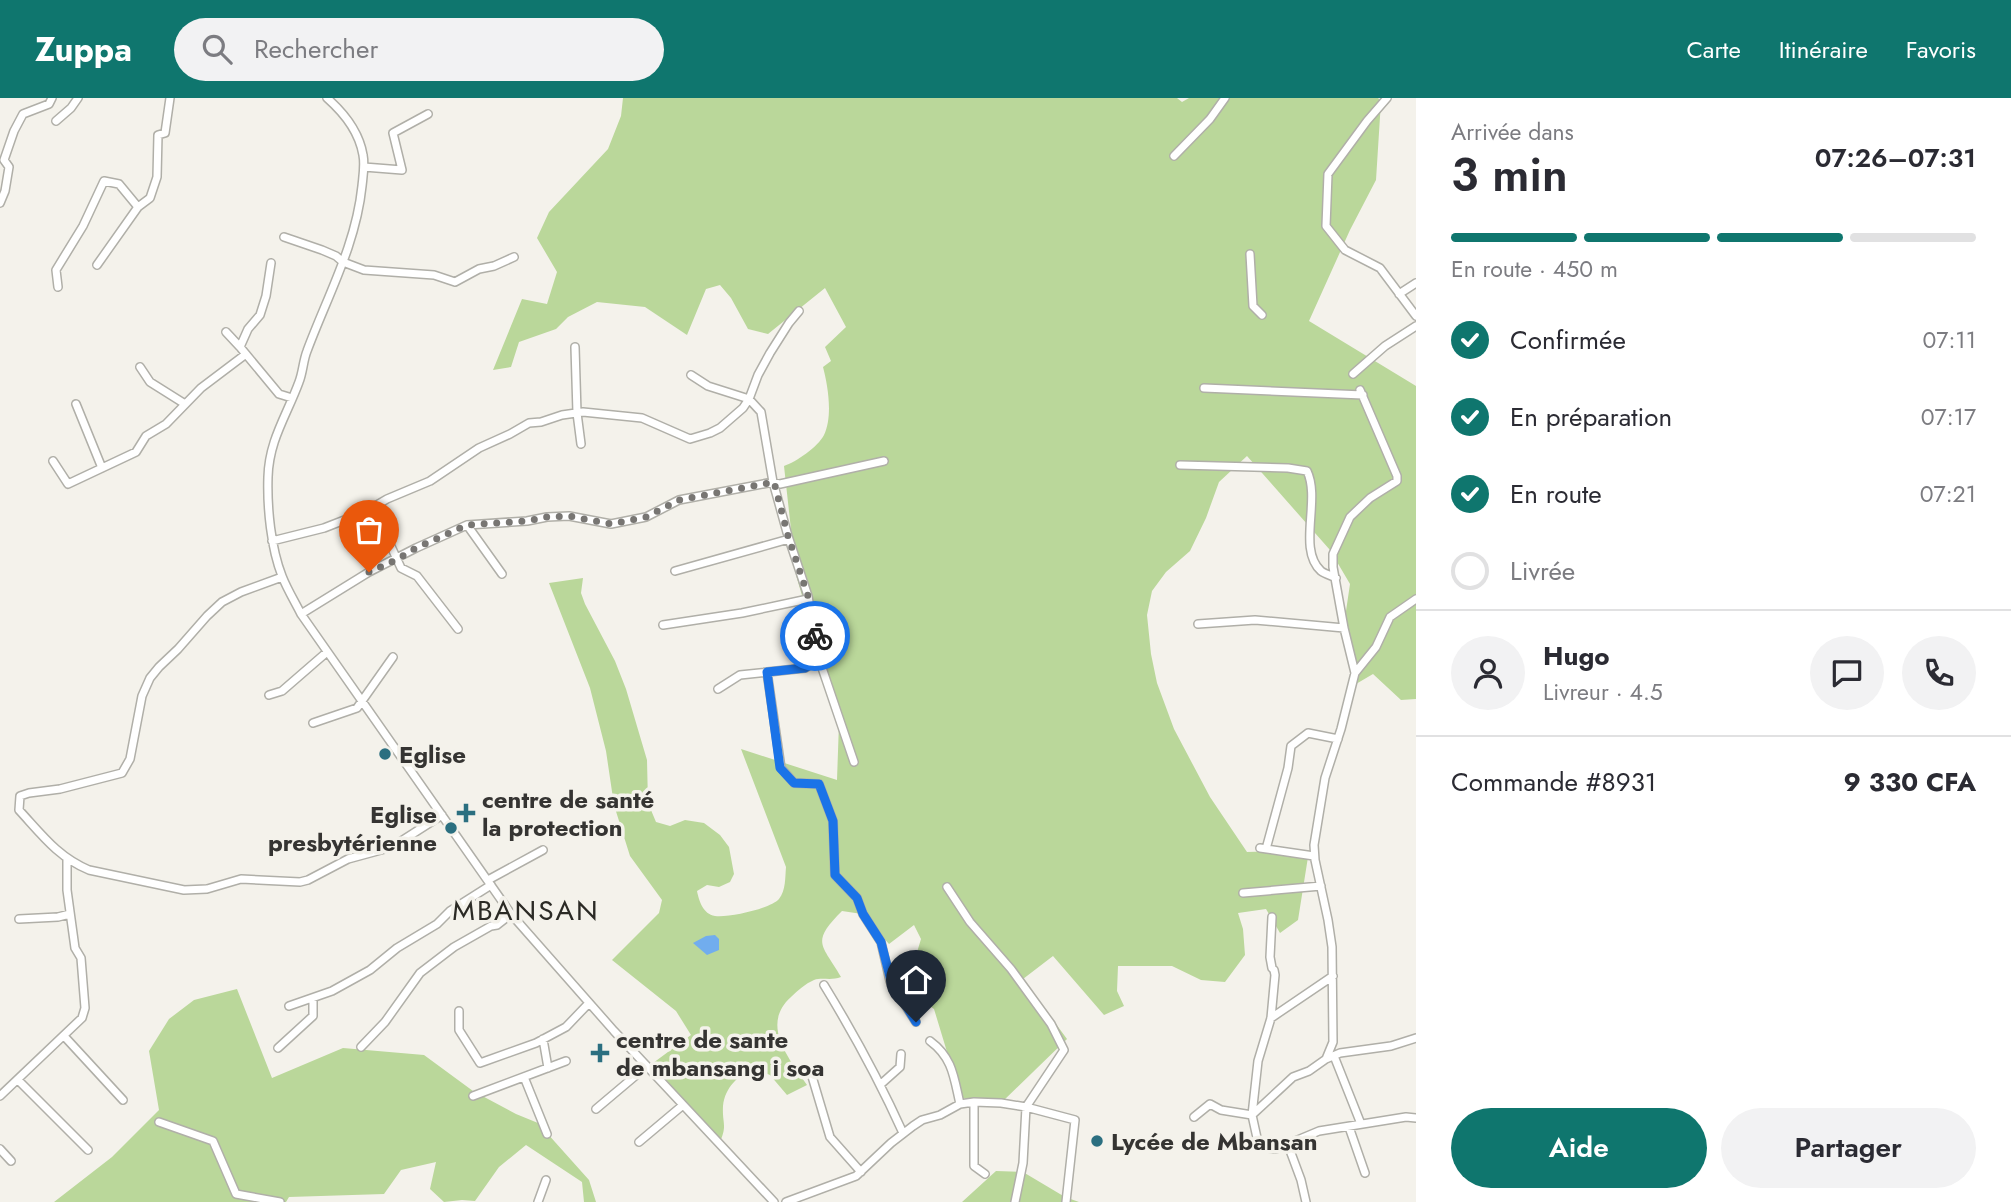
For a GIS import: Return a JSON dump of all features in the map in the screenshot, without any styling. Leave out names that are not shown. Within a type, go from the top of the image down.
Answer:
[{"type":"street","points":[[0,203],[9,167],[4,160],[14,131],[23,114],[49,104],[52,98]]},
{"type":"street","points":[[56,121],[78,98]]},
{"type":"street","points":[[97,265],[138,207],[150,198],[157,177],[158,135],[165,132],[170,98]]},
{"type":"street","points":[[327,98],[355,131],[364,156],[364,167],[360,208],[343,262],[305,354],[300,381],[278,428],[268,477],[272,541],[282,577],[301,614],[512,914],[589,1003],[774,1202]]},
{"type":"street","points":[[1174,156],[1210,119],[1225,98]]},
{"type":"street","points":[[1387,98],[1328,174],[1326,226],[1345,250],[1380,268],[1416,316]]},
{"type":"street","points":[[364,167],[402,170],[393,133],[428,114]]},
{"type":"street","points":[[58,287],[56,270],[83,226],[104,181],[119,184],[138,207]]},
{"type":"street","points":[[284,237],[322,250],[365,270],[434,275],[454,282],[479,269],[495,266],[514,257]]},
{"type":"street","points":[[1250,254],[1252,306],[1262,315]]},
{"type":"street","points":[[240,347],[248,329],[260,315],[271,263]]},
{"type":"street","points":[[1399,294],[1416,283]]},
{"type":"street","points":[[272,541],[324,528],[365,512],[387,499],[430,481],[479,448],[529,423],[577,413],[642,418],[690,439],[720,428],[743,408],[770,353],[799,311]]},
{"type":"street","points":[[1353,374],[1385,346],[1416,326]]},
{"type":"street","points":[[226,332],[279,394],[292,398]]},
{"type":"street","points":[[575,347],[581,444]]},
{"type":"street","points":[[52,461],[68,484],[136,452],[146,436],[166,424],[201,388],[246,354]]},
{"type":"street","points":[[140,367],[150,382],[185,404]]},
{"type":"street","points":[[691,375],[708,386],[749,399],[761,412],[774,482],[808,599],[819,659],[854,762]]},
{"type":"street","points":[[1204,388],[1361,393],[1397,475],[1397,481],[1370,498],[1350,517],[1333,554],[1344,628],[1355,673]]},
{"type":"street","points":[[76,404],[102,468]]},
{"type":"street","points":[[301,614],[369,572],[467,525],[569,516],[611,524],[646,517],[679,500],[774,482],[780,484],[884,461]]},
{"type":"street","points":[[1180,465],[1288,468],[1307,471],[1312,482],[1310,554],[1322,571],[1336,578]]},
{"type":"street","points":[[365,512],[383,529],[401,568],[417,576],[458,629]]},
{"type":"street","points":[[467,525],[502,574]]},
{"type":"street","points":[[675,571],[789,539]]},
{"type":"street","points":[[282,577],[222,602],[150,678],[142,696],[130,759],[122,773],[20,796],[19,810],[67,860],[89,870],[184,890],[207,890],[241,879],[300,882],[308,880],[348,859],[392,847],[442,815]]},
{"type":"street","points":[[663,625],[743,613],[808,599]]},
{"type":"street","points":[[1326,1059],[1333,1042],[1332,947],[1314,856],[1325,778],[1355,673],[1376,647],[1391,617],[1416,599]]},
{"type":"street","points":[[1198,624],[1255,620],[1344,628]]},
{"type":"street","points":[[269,695],[282,691],[327,652]]},
{"type":"street","points":[[313,723],[357,708],[393,657]]},
{"type":"street","points":[[719,688],[740,675],[805,668],[819,659]]},
{"type":"street","points":[[767,672],[780,768],[794,783],[819,784],[833,821],[835,875],[857,898],[863,914],[881,942],[891,981],[916,1022]]},
{"type":"street","points":[[1314,856],[1263,849],[1288,768],[1292,746],[1308,733],[1338,739]]},
{"type":"street","points":[[289,1006],[332,990],[370,970],[490,883],[543,850]]},
{"type":"street","points":[[0,1096],[64,1037],[82,1018],[85,1008],[81,958],[75,947],[67,890],[67,860]]},
{"type":"street","points":[[1243,893],[1321,886]]},
{"type":"street","points":[[947,887],[970,922],[1011,969],[1051,1024],[1064,1050],[1026,1107],[1023,1163],[1015,1202]]},
{"type":"street","points":[[19,919],[70,914]]},
{"type":"street","points":[[360,1047],[385,1021],[420,973],[454,947],[497,925],[512,914]]},
{"type":"street","points":[[1272,917],[1269,957],[1275,975],[1270,1018],[1258,1061],[1252,1115],[1259,1147],[1276,1149],[1319,1131],[1406,1117],[1416,1118]]},
{"type":"street","points":[[1270,1018],[1333,976]]},
{"type":"street","points":[[824,985],[881,1084],[903,1133]]},
{"type":"street","points":[[278,1048],[313,1016],[313,998]]},
{"type":"street","points":[[459,1011],[459,1030],[480,1063],[543,1039],[566,1027],[589,1003]]},
{"type":"street","points":[[64,1037],[123,1100]]},
{"type":"street","points":[[1252,1115],[1293,1077],[1310,1071],[1326,1059],[1340,1053],[1391,1046],[1416,1038]]},
{"type":"street","points":[[543,1039],[548,1068]]},
{"type":"street","points":[[930,1041],[946,1057],[953,1072],[960,1104]]},
{"type":"street","points":[[881,1084],[900,1067],[901,1054]]},
{"type":"street","points":[[1334,1056],[1361,1124]]},
{"type":"street","points":[[473,1096],[566,1061]]},
{"type":"street","points":[[596,1109],[647,1066]]},
{"type":"street","points":[[811,1073],[830,1137],[861,1172]]},
{"type":"street","points":[[524,1077],[547,1134]]},
{"type":"street","points":[[18,1080],[88,1150]]},
{"type":"street","points":[[974,1102],[974,1166],[985,1174]]},
{"type":"street","points":[[786,1202],[846,1181],[861,1172],[922,1119],[940,1115],[960,1104],[974,1102],[1026,1107],[1075,1120],[1066,1202]]},
{"type":"street","points":[[1195,1117],[1210,1104],[1221,1110],[1252,1115]]},
{"type":"street","points":[[639,1142],[683,1105]]},
{"type":"street","points":[[159,1122],[213,1141],[236,1194],[280,1202]]},
{"type":"street","points":[[1349,1127],[1365,1173]]},
{"type":"street","points":[[1288,1145],[1306,1202]]},
{"type":"street","points":[[0,1149],[11,1161]]},
{"type":"street","points":[[538,1202],[546,1180]]},
{"type":"green space","points":[[623,98],[1177,98],[1182,102],[1189,98],[1378,98],[1381,101],[1376,180],[1309,321],[1416,386],[1416,699],[1401,700],[1373,674],[1356,684],[1347,649],[1346,611],[1350,584],[1330,550],[1247,456],[1219,482],[1190,551],[1166,572],[1152,591],[1147,615],[1151,654],[1157,683],[1174,729],[1210,797],[1247,852],[1282,851],[1308,857],[1298,920],[1280,933],[1266,909],[1238,913],[1243,929],[1245,955],[1225,982],[1201,980],[1172,966],[1118,966],[1117,991],[1124,1006],[1104,1015],[1053,956],[1023,979],[1067,1039],[1001,1103],[961,1098],[934,1009],[906,989],[921,939],[914,925],[889,944],[862,914],[842,911],[826,930],[822,944],[841,977],[817,979],[805,985],[782,1008],[778,1019],[778,1030],[786,1053],[807,1085],[787,1095],[770,1075],[753,1068],[742,1075],[729,1088],[724,1099],[724,1128],[719,1144],[649,1066],[691,1035],[676,1011],[612,960],[659,913],[662,900],[630,856],[614,805],[606,751],[590,688],[549,583],[583,578],[581,593],[585,604],[615,661],[626,689],[647,760],[648,803],[656,822],[670,826],[685,820],[704,823],[720,835],[729,847],[734,874],[730,882],[719,887],[707,885],[697,891],[700,903],[711,915],[729,916],[774,903],[783,892],[786,867],[741,749],[837,780],[839,723],[796,575],[784,466],[806,454],[824,435],[829,410],[823,367],[831,361],[825,347],[846,327],[825,288],[768,334],[748,329],[731,298],[720,285],[706,289],[687,335],[645,307],[597,302],[568,317],[556,329],[519,342],[511,367],[493,370],[522,299],[547,304],[557,272],[537,238],[549,212],[608,149],[621,116]]},
{"type":"green space","points":[[237,989],[272,1078],[343,1048],[424,1055],[473,1091],[538,1123],[589,1180],[596,1202],[584,1202],[582,1182],[526,1145],[499,1167],[475,1201],[444,1202],[430,1189],[436,1162],[401,1170],[384,1194],[289,1197],[286,1202],[54,1202],[112,1157],[159,1110],[149,1051],[169,1019],[194,1000]]},
{"type":"green space","points":[[996,1171],[1023,1172],[1065,1197],[1079,1202],[962,1202]]},
{"type":"water","points":[[715,935],[719,939],[719,950],[707,955],[693,943],[706,936]]},
{"type":"way so far","points":[[369,572],[467,525],[569,516],[611,524],[646,517],[679,500],[774,482],[808,596],[815,636]]},
{"type":"place","name":"Eglise","points":[[385,754]]},
{"type":"place","name":"centre de santé la protection","points":[[466,813]]},
{"type":"place","name":"Eglise presbytérienne","points":[[451,828]]},
{"type":"place","name":"centre de sante de mbansang i soa","points":[[600,1053]]},
{"type":"place","name":"Lycée de Mbansan","points":[[1097,1141]]},
{"type":"district","name":"MBANSAN","points":[[526,910]]},
{"type":"route","points":[[815,636],[819,659],[805,668],[767,672],[780,768],[794,783],[819,784],[833,821],[835,875],[857,898],[863,914],[881,942],[891,981],[916,1022]]}]
